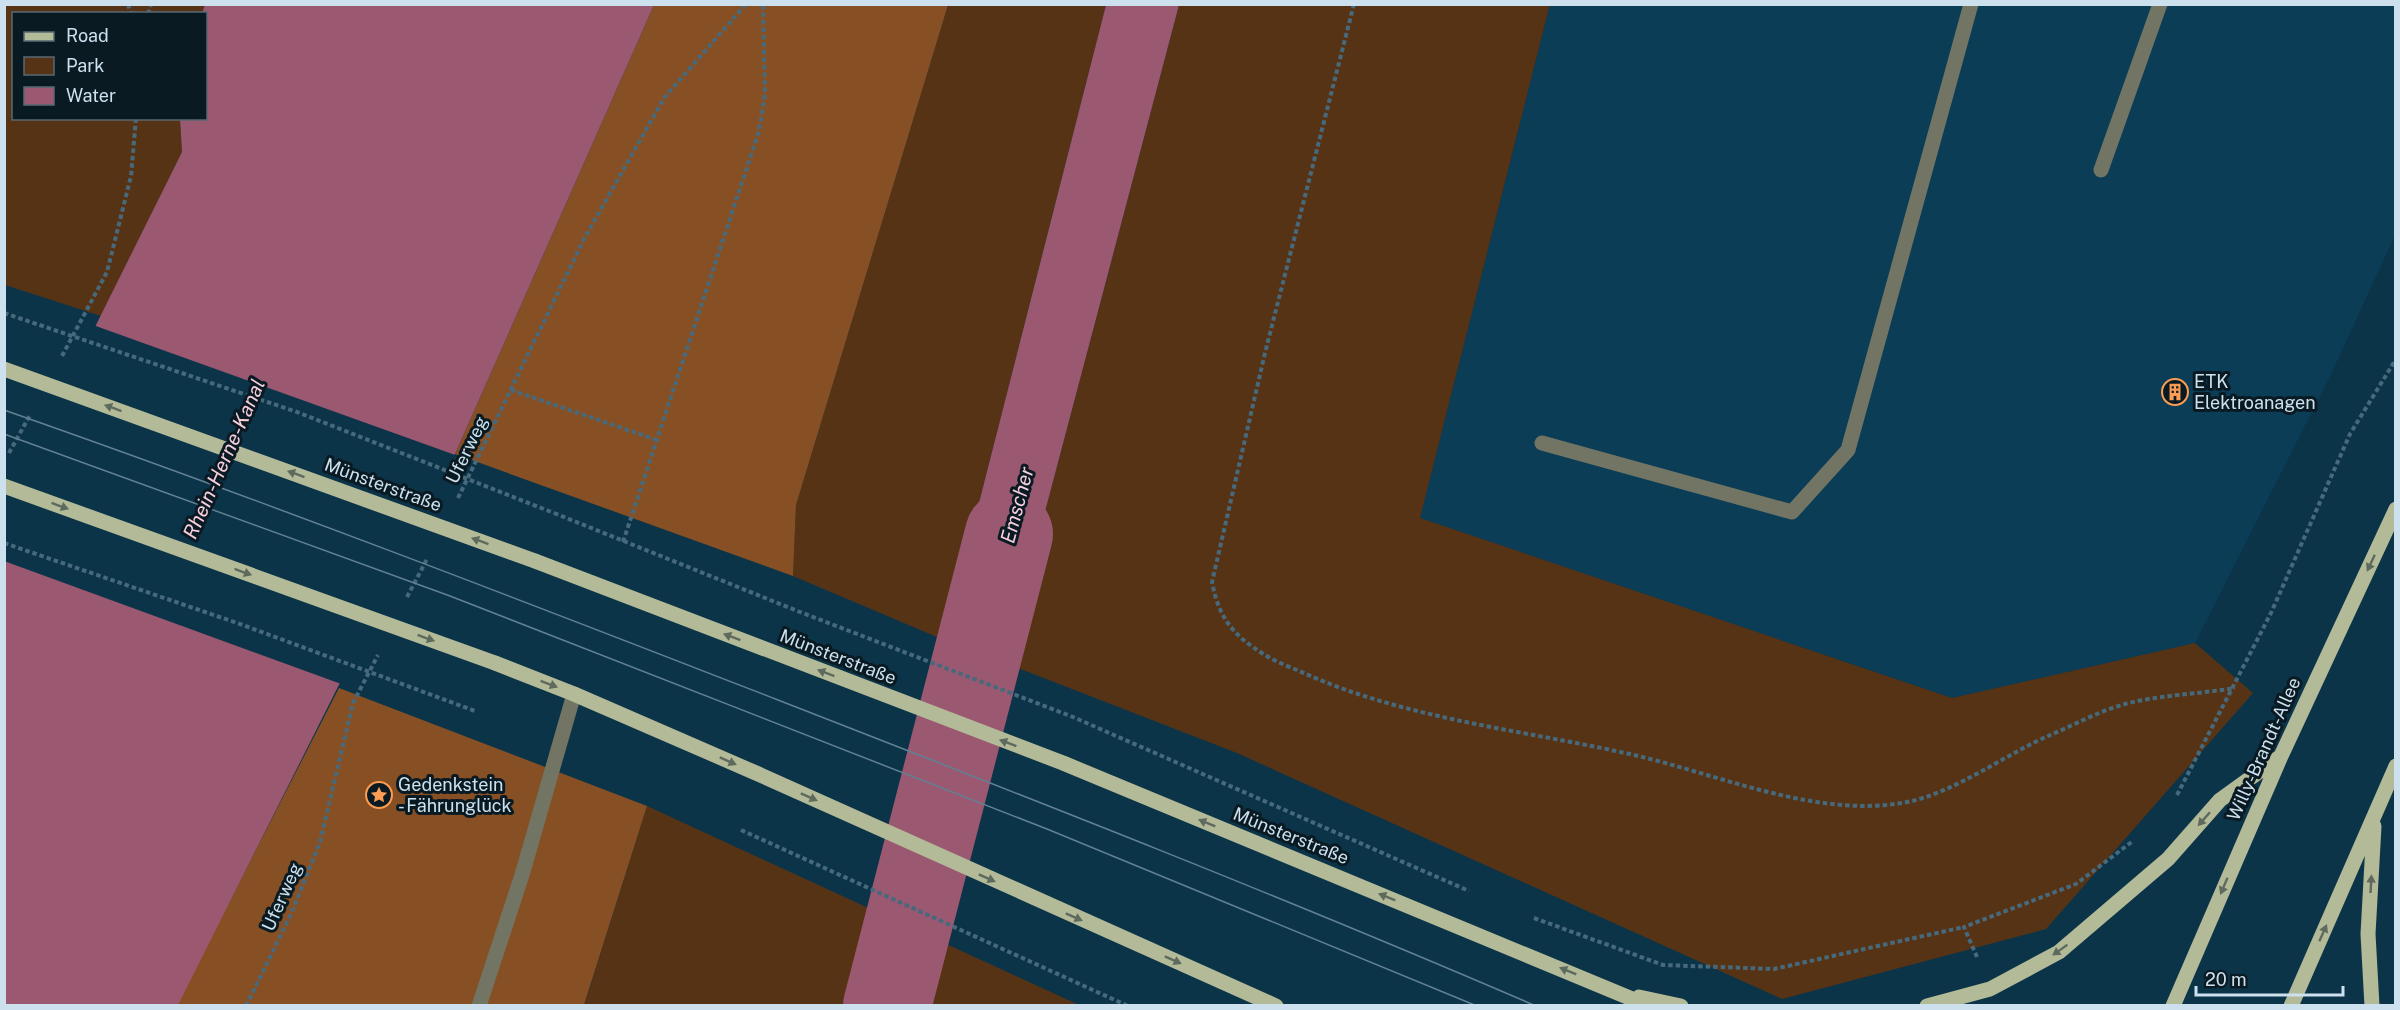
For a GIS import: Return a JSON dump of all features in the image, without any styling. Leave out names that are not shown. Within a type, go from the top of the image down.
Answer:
[{"type":"main road","name":"Münsterstraße","points":[[4,369],[535,561],[1063,764],[1649,1005]]},
{"type":"main road","points":[[4,486],[495,663],[574,694],[1276,1005]]},
{"type":"main road","name":"Willy-Brandt-Allee","points":[[2172,1005],[2281,756],[2396,509]]},
{"type":"main road","points":[[1927,1005],[1990,989],[2059,952],[2168,859],[2220,800],[2281,756]]},
{"type":"main road","points":[[2291,1005],[2396,766]]},
{"type":"main road","points":[[2372,1005],[2368,934],[2375,815]]},
{"type":"main road","points":[[1622,994],[1682,1005]]},
{"type":"lane","points":[[1542,443],[1792,512],[1848,450],[1971,4]]},
{"type":"lane","points":[[2102,170],[2160,4]]},
{"type":"lane","points":[[479,1005],[522,875],[574,694]]},
{"type":"path","name":"Uferweg","points":[[455,504],[584,239],[664,98],[746,4]]},
{"type":"path","points":[[623,543],[759,131],[765,94],[763,4]]},
{"type":"path","points":[[1354,4],[1265,353],[1212,582],[1216,602],[1224,620],[1243,641],[1268,657],[1338,688],[1410,710],[1635,755],[1802,799],[1860,806],[1913,801],[1965,779],[2045,738],[2125,704],[2235,687]]},
{"type":"path","points":[[62,357],[107,272],[131,176],[136,120]]},
{"type":"path","points":[[4,313],[297,412],[554,513],[623,543],[1073,717],[1470,892]]},
{"type":"path","points":[[2171,805],[2235,687],[2271,613],[2350,434],[2396,359]]},
{"type":"path","points":[[511,390],[657,440]]},
{"type":"path","points":[[4,462],[33,409]]},
{"type":"path","points":[[4,543],[240,624],[475,711]]},
{"type":"path","points":[[407,598],[428,556]]},
{"type":"path","name":"Uferweg","points":[[246,1005],[291,914],[320,842],[353,703],[380,650]]},
{"type":"path","points":[[741,830],[1128,1005]]},
{"type":"path","points":[[1524,915],[1663,965],[1774,969],[1964,927],[2076,884],[2139,836]]},
{"type":"path","points":[[1964,927],[1990,989]]},
{"type":"shaded area","points":[[654,5],[948,5],[796,505],[793,576],[455,454]]},
{"type":"shaded area","points":[[1550,5],[2395,5],[2395,235],[2332,372],[2195,643],[1952,698],[1420,518]]},
{"type":"shaded area","points":[[339,688],[647,806],[584,1005],[176,1006]]},
{"type":"green space","points":[[1550,4],[1420,518],[1952,698],[2195,643],[2253,693],[2046,929],[1782,999],[1237,753],[1005,663],[1179,5]]},
{"type":"green space","points":[[5,5],[205,5],[203,12],[12,12],[12,120],[180,120],[182,152],[101,316],[5,285]]},
{"type":"green space","points":[[948,5],[1106,5],[944,640],[793,576],[796,505]]},
{"type":"green space","points":[[647,806],[1079,1005],[584,1006]]},
{"type":"water","name":"Rhein-Herne-Kanal","points":[[205,5],[654,5],[455,454],[178,1005],[5,1005],[4,510],[182,152],[180,120],[207,120],[207,12],[202,12]]},
{"type":"water","points":[[1106,5],[1179,5],[1005,663],[944,640]]},
{"type":"pier","points":[[93,325],[458,456],[344,685],[4,561],[4,503]]},
{"type":"waterway","name":"Emscher","points":[[887,1006],[1009,534]]},
{"type":"tram line","points":[[4,410],[295,515],[778,700],[1253,888],[1536,1006]]},
{"type":"tram line","points":[[4,434],[450,596],[1047,829],[1477,1006]]},
{"type":"place","name":"ETK Elektroanagen","points":[[2175,392]]},
{"type":"place","name":"Gedenkstein - Fährunglück","points":[[379,795]]}]
